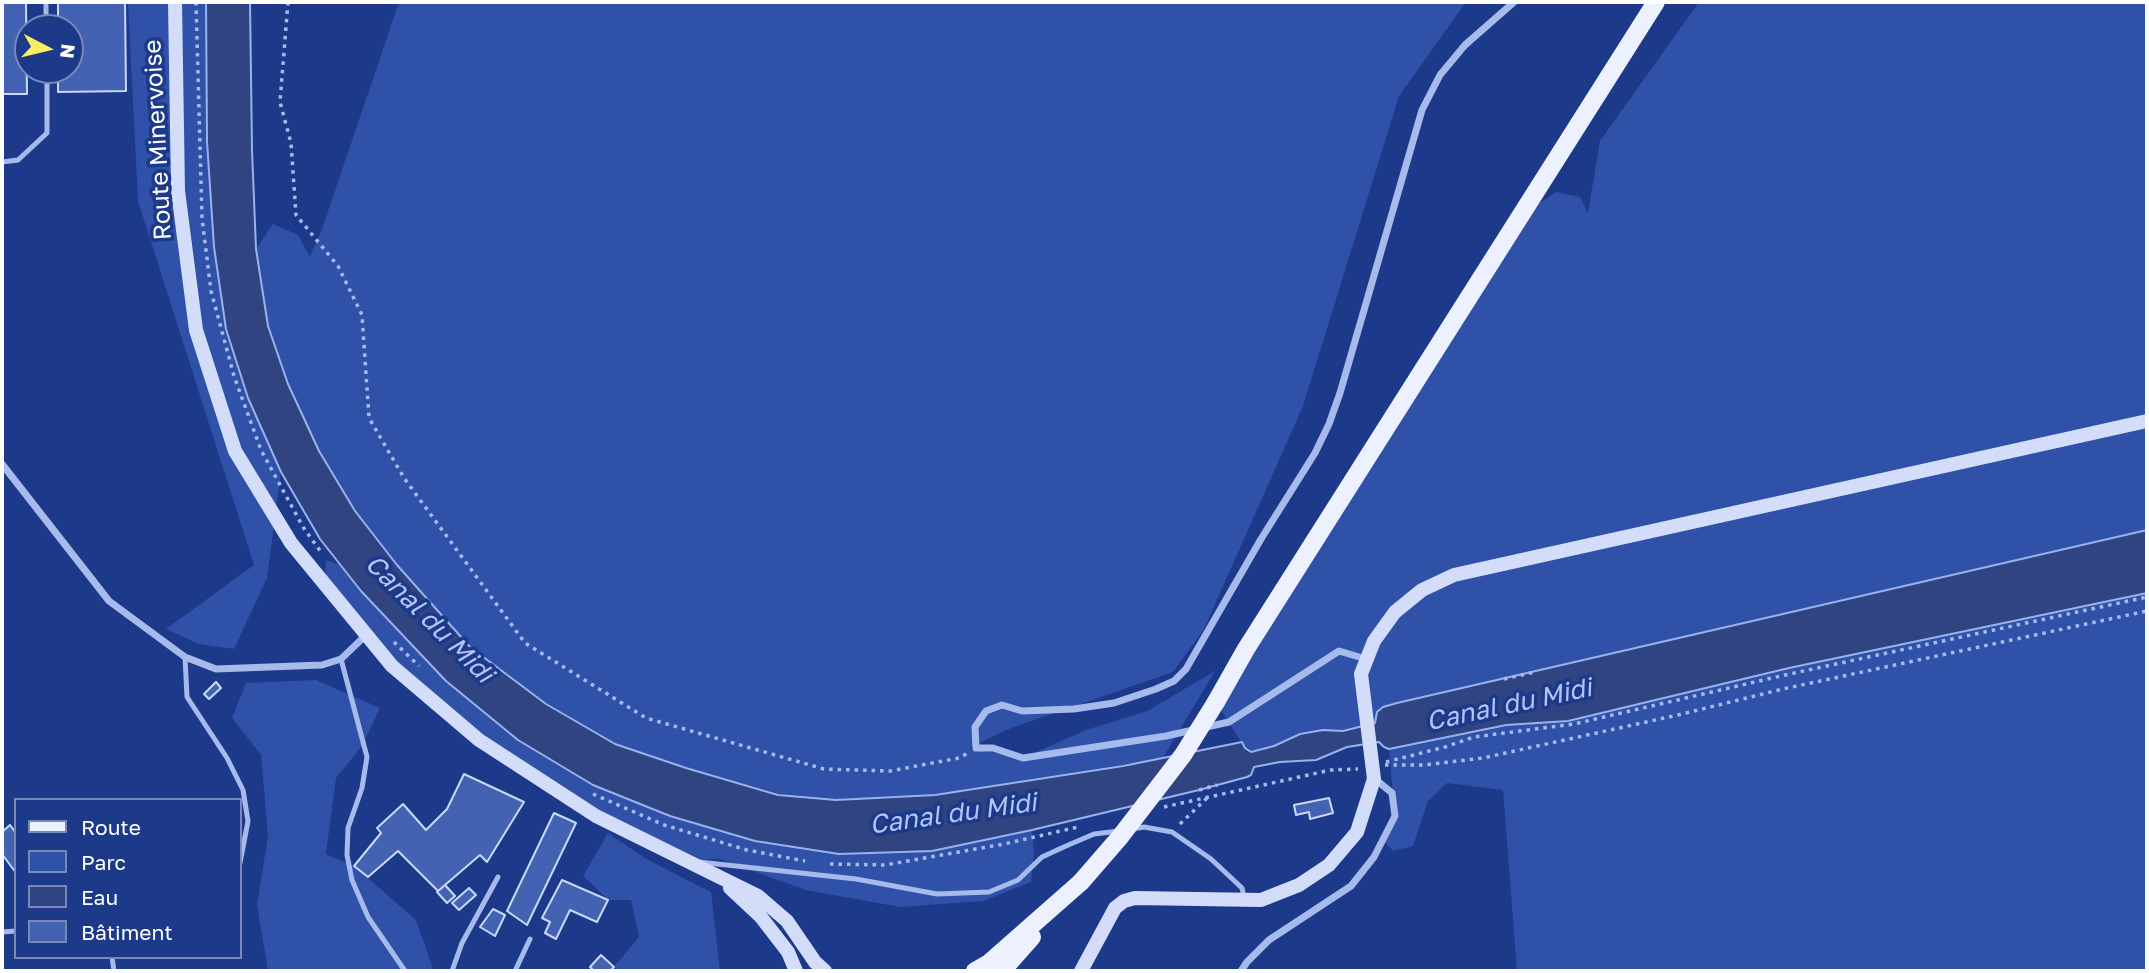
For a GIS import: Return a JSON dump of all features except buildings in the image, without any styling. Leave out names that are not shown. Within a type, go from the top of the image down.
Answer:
[{"type":"main road","name":"Route Minervoise","points":[[175,2],[178,191],[196,330],[235,451],[291,543],[392,666],[479,740],[596,816],[758,896],[787,921],[815,962],[825,971]]},
{"type":"main road","points":[[975,971],[989,963],[1082,882],[1183,755],[1246,649],[1656,2]]},
{"type":"main road","points":[[1081,971],[1115,908],[1124,901],[1135,898],[1261,900],[1299,885],[1329,864],[1357,832],[1374,768],[1364,712],[1361,674],[1374,641],[1395,612],[1422,590],[1454,575],[2147,421]]},
{"type":"main road","points":[[719,877],[761,917],[788,952],[796,971]]},
{"type":"main road","points":[[1002,971],[1024,947],[1047,914]]},
{"type":"street","points":[[1367,659],[1339,651],[1230,722],[1166,736],[1023,758],[993,748],[976,748],[975,727],[986,711],[1002,705],[1022,711],[1074,709],[1114,703],[1156,690],[1174,681],[1186,668],[1315,453],[1329,424],[1422,110],[1440,75],[1465,45],[1514,2]]},
{"type":"street","points":[[2,464],[109,601],[185,657],[216,669],[322,665],[341,659],[366,635]]},
{"type":"street","points":[[1241,971],[1269,940],[1351,886],[1374,858],[1395,816],[1392,793],[1374,768]]},
{"type":"lane","points":[[2,162],[18,160],[47,133],[47,84]]},
{"type":"lane","points":[[185,657],[187,697],[227,758],[243,790],[248,821],[242,852]]},
{"type":"lane","points":[[341,659],[367,757],[362,789],[348,828],[347,855],[352,880],[368,917],[405,971]]},
{"type":"lane","points":[[686,860],[856,879],[937,894],[989,892],[1018,880],[1042,857],[1094,834],[1144,827],[1172,832],[1211,859],[1242,888],[1244,899]]},
{"type":"lane","points":[[452,971],[462,943],[498,877]]},
{"type":"lane","points":[[515,971],[530,939]]},
{"type":"path","points":[[196,2],[202,218],[211,291],[234,376],[261,450],[303,527],[326,560]]},
{"type":"path","points":[[288,2],[280,102],[290,143],[296,215],[338,265],[362,315],[369,418],[404,478],[525,643],[646,718],[824,769],[890,771],[959,758],[976,748]]},
{"type":"path","points":[[1374,768],[1475,737],[1574,724],[1785,675],[2147,597]]},
{"type":"path","points":[[1162,807],[1331,770],[1424,765],[1483,758],[1783,689],[2147,611]]},
{"type":"path","points":[[394,642],[422,670]]},
{"type":"path","points":[[1504,679],[1535,672]]},
{"type":"path","points":[[1199,790],[1217,785]]},
{"type":"path","points":[[591,793],[664,825],[747,850],[807,861]]},
{"type":"path","points":[[1172,832],[1209,797]]},
{"type":"path","points":[[818,863],[885,865],[1004,844],[1078,827]]},
{"type":"green space","points":[[128,2],[206,2],[207,141],[214,247],[226,329],[248,398],[281,472],[267,578],[234,649],[199,644],[166,629],[254,565],[138,201]]},
{"type":"green space","points":[[399,2],[1466,2],[1399,96],[1303,406],[1204,629],[1173,672],[1011,728],[969,748],[1023,758],[1086,730],[1147,711],[1215,671],[1163,758],[935,795],[836,800],[784,795],[615,744],[546,704],[470,647],[397,565],[355,511],[319,451],[288,384],[268,326],[256,249],[273,224],[298,235],[310,257]]},
{"type":"green space","points":[[1699,2],[2147,2],[2147,530],[1397,703],[1384,707],[1376,723],[1280,742],[1251,752],[1245,748],[1216,702],[1523,214],[1556,192],[1580,197],[1588,213],[1600,141]]},
{"type":"green space","points":[[326,560],[341,565],[361,591],[446,681],[518,740],[593,785],[670,816],[932,851],[1032,830],[1034,854],[1031,882],[983,901],[900,907],[806,890],[720,859],[686,860],[479,740],[392,666],[325,585]]},
{"type":"green space","points":[[2147,593],[2147,971],[1517,971],[1503,790],[1447,783],[1428,801],[1413,846],[1393,851],[1383,840],[1395,816],[1389,749],[1506,725],[1568,721],[1789,668]]},
{"type":"green space","points":[[316,680],[380,708],[362,746],[336,778],[326,854],[354,866],[416,920],[434,971],[268,971],[257,905],[268,836],[261,755],[232,718],[246,683]]},
{"type":"green space","points":[[608,833],[648,860],[711,892],[720,971],[617,971],[614,967],[639,937],[631,900],[608,900],[583,876]]},
{"type":"water","name":"Canal du Midi","points":[[206,2],[250,2],[256,249],[268,326],[288,384],[319,451],[355,511],[397,565],[470,647],[546,704],[615,744],[686,768],[778,795],[836,800],[935,795],[1123,766],[1242,742],[1251,752],[1274,746],[1300,734],[1323,730],[1343,731],[1375,723],[1377,712],[1397,703],[2147,530],[2147,593],[1789,668],[1568,721],[1506,725],[1389,749],[1379,742],[1347,747],[1316,760],[1254,767],[1251,775],[1247,777],[1199,790],[932,851],[839,854],[755,841],[670,816],[593,785],[518,740],[446,681],[361,591],[320,539],[281,472],[248,398],[226,329],[214,247],[207,141]]}]
